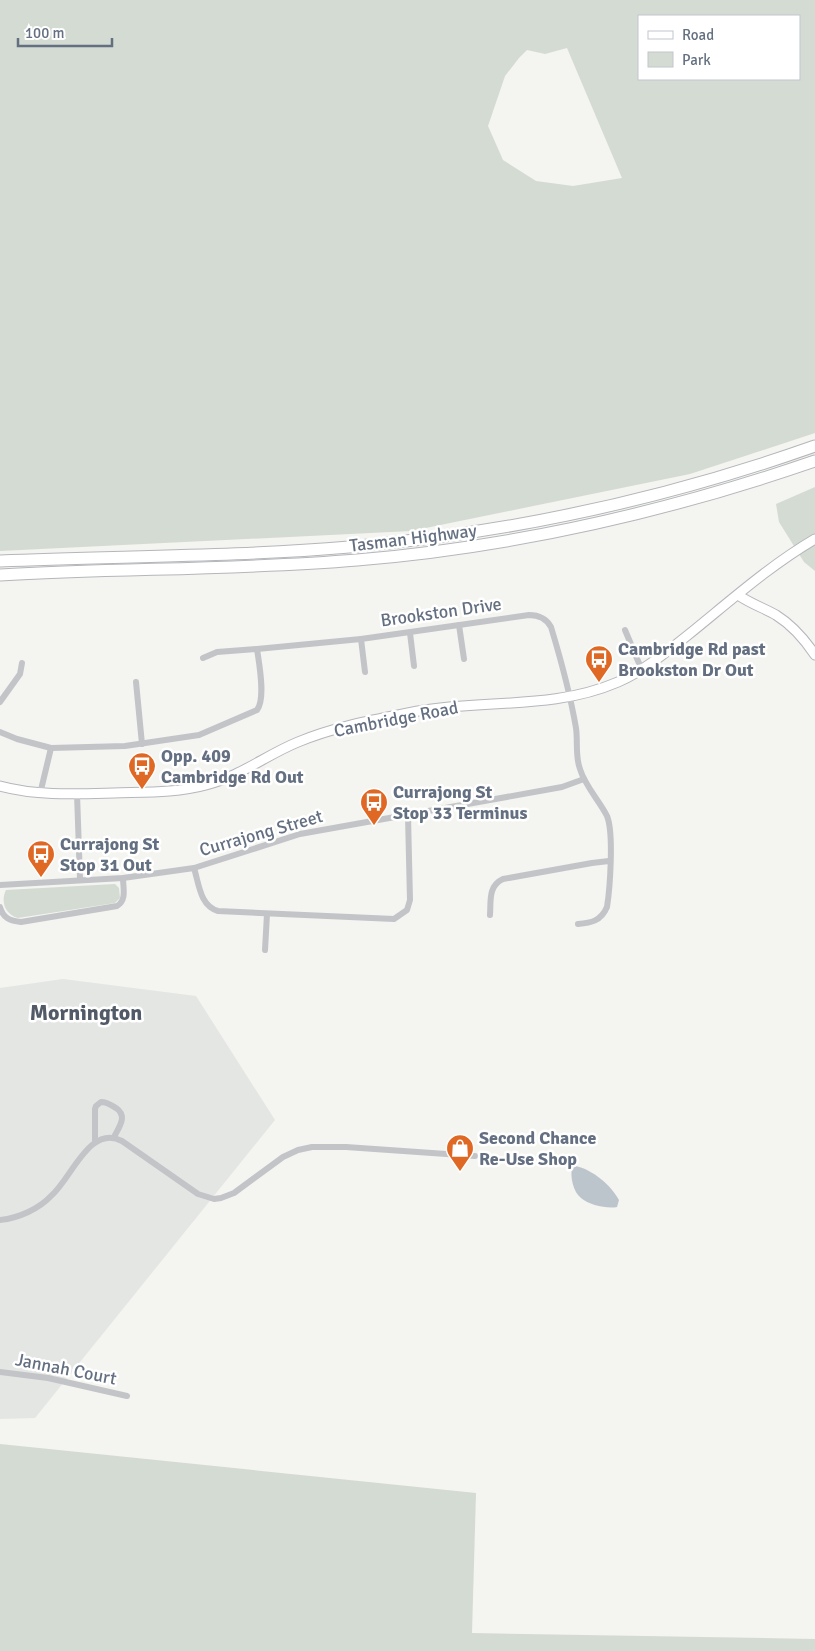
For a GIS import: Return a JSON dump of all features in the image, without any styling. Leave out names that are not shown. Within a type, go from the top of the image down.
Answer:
[{"type":"highway","name":"Tasman Highway","points":[[0,561],[307,550],[409,541],[555,518],[654,496],[815,446]]},
{"type":"highway","name":"Tasman Highway","points":[[0,575],[303,564],[433,552],[574,528],[638,514],[702,497],[815,461]]},
{"type":"main road","name":"Cambridge Road","points":[[0,786],[16,791],[40,794],[176,790],[205,785],[229,778],[296,742],[317,734],[370,721],[454,706],[506,705],[570,697],[620,681],[641,668],[664,653],[771,567],[815,539]]},
{"type":"main road","points":[[738,595],[750,604],[776,615],[784,621],[815,655]]},
{"type":"street","name":"Brookston Drive","points":[[203,658],[217,652],[361,639],[529,615],[542,617],[551,627],[570,697]]},
{"type":"street","points":[[459,626],[464,659]]},
{"type":"street","points":[[625,630],[641,668]]},
{"type":"street","points":[[410,633],[414,666]]},
{"type":"street","points":[[361,639],[365,672]]},
{"type":"street","points":[[0,732],[16,740],[50,748],[142,744],[200,735],[260,707],[261,696],[257,649]]},
{"type":"street","points":[[0,702],[20,674],[22,663]]},
{"type":"street","points":[[136,682],[142,744]]},
{"type":"street","points":[[570,697],[576,730],[578,761],[584,779],[608,821],[611,834],[605,912],[593,922],[578,924]]},
{"type":"street","points":[[40,794],[50,748]]},
{"type":"street","name":"Currajong Street","points":[[0,884],[123,878],[194,868],[300,834],[562,787],[584,779]]},
{"type":"street","points":[[77,794],[80,879]]},
{"type":"street","points":[[194,868],[203,899],[210,908],[218,912],[389,920],[399,918],[407,910],[410,900],[408,816]]},
{"type":"street","points":[[490,915],[491,892],[495,885],[503,878],[592,862],[610,861]]},
{"type":"street","points":[[0,907],[5,916],[11,920],[21,922],[117,906],[122,903],[124,898],[123,878]]},
{"type":"street","points":[[265,950],[267,914]]},
{"type":"street","points":[[94,1142],[96,1106],[101,1102],[107,1103],[119,1110],[121,1114],[122,1122],[114,1137]]},
{"type":"street","points":[[0,1220],[20,1215],[46,1201],[58,1190],[94,1142],[104,1137],[114,1137],[198,1194],[214,1199],[234,1193],[283,1158],[298,1150],[312,1147],[364,1148],[476,1156]]},
{"type":"street","name":"Jannah Court","points":[[0,1372],[48,1378],[127,1396]]},
{"type":"shaded area","points":[[63,979],[196,996],[275,1120],[35,1418],[0,1419],[0,988]]},
{"type":"shaded area","points":[[576,1166],[595,1175],[616,1194],[619,1200],[617,1207],[598,1206],[578,1195],[571,1175],[572,1168]]},
{"type":"green space","points":[[0,0],[815,0],[815,433],[690,474],[411,531],[0,551]],"holes":[[[567,48],[622,178],[573,186],[536,181],[503,160],[488,126],[505,76],[527,50],[545,54]]]},
{"type":"green space","points":[[815,487],[815,571],[804,562],[779,522],[776,504]]},
{"type":"green space","points":[[115,884],[119,888],[120,898],[115,903],[18,918],[7,911],[4,903],[6,890]]},
{"type":"green space","points":[[0,1444],[476,1493],[472,1633],[815,1639],[815,1651],[0,1651]]},
{"type":"place","name":"Cambridge Rd past Brookston Dr Out","points":[[599,683]]},
{"type":"place","name":"Opp. 409 Cambridge Rd Out","points":[[142,790]]},
{"type":"place","name":"Currajong St Stop 33 Terminus","points":[[374,826]]},
{"type":"place","name":"Currajong St Stop 31 Out","points":[[41,878]]},
{"type":"place","name":"Second Chance Re-Use Shop","points":[[460,1172]]},
{"type":"district","name":"Mornington","points":[[86,1012]]}]
